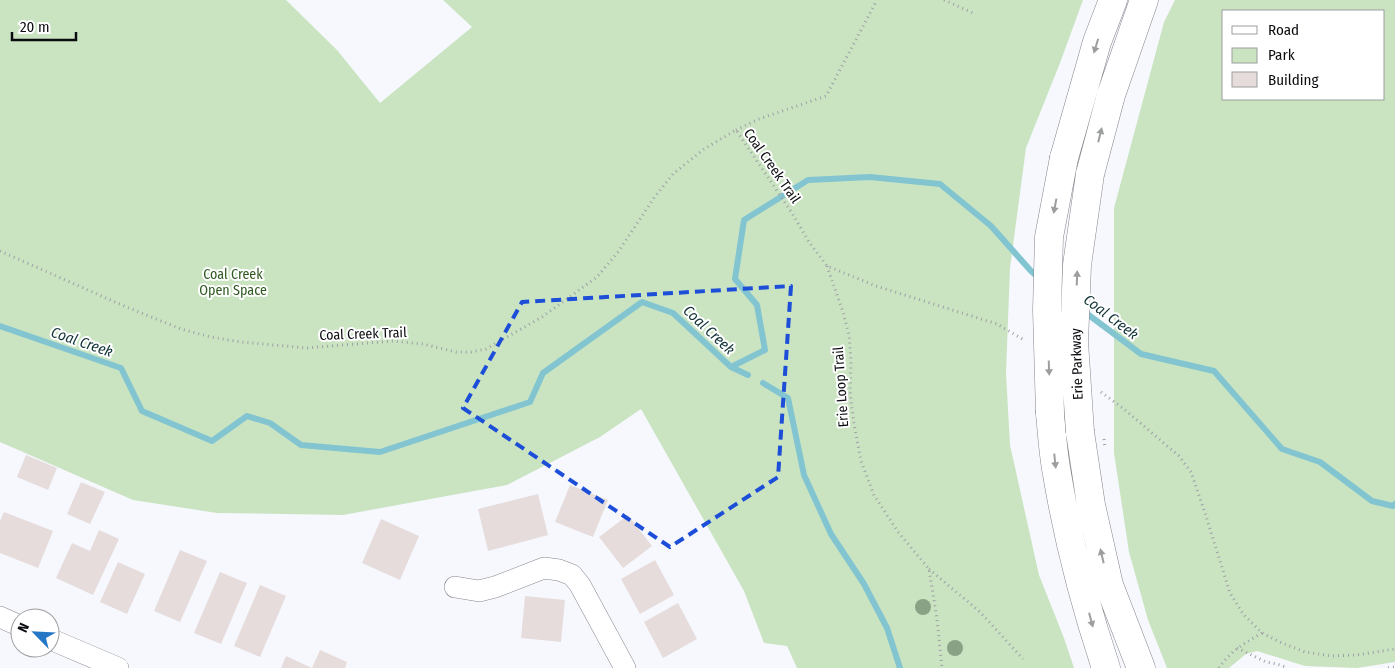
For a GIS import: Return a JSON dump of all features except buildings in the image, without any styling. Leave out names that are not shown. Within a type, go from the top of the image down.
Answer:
[{"type":"main road","name":"Erie Parkway","points":[[1106,668],[1072,553],[1056,473],[1050,413],[1047,310],[1049,237],[1064,158],[1097,42],[1113,0]]},
{"type":"main road","name":"Erie Parkway","points":[[1140,668],[1110,585],[1091,505],[1080,432],[1074,342],[1077,265],[1090,174],[1111,95],[1144,0]]},
{"type":"street","points":[[455,587],[479,591],[495,587],[544,568],[559,570],[572,576],[580,585],[625,668]]},
{"type":"street","points":[[60,643],[118,668]]},
{"type":"path","points":[[736,130],[760,119],[826,96],[875,0]]},
{"type":"path","points":[[944,0],[974,13]]},
{"type":"path","name":"Coal Creek Trail","points":[[0,251],[124,306],[181,328],[211,337],[241,342],[306,348],[393,341],[423,344],[456,352],[471,352],[486,349],[542,318],[597,277],[618,252],[654,198],[673,174],[704,148],[736,130],[792,213]]},
{"type":"path","name":"Erie Loop Trail","points":[[827,266],[849,335],[851,360],[850,392],[854,424],[861,461],[874,495],[898,532],[929,569],[980,612],[1022,659]]},
{"type":"path","points":[[929,569],[942,668]]},
{"type":"path","points":[[1219,668],[1225,659],[1237,648],[1262,633]]},
{"type":"path","points":[[1237,648],[1266,662],[1288,668]]},
{"type":"path","points":[[1388,668],[1395,667]]},
{"type":"highlighted area","points":[[791,286],[778,477],[670,547],[463,408],[522,302]]},
{"type":"green space","name":"Coal Creek Open Space","points":[[0,0],[286,0],[337,50],[380,103],[472,27],[443,0],[1083,0],[1026,148],[1010,268],[1006,373],[1010,445],[1039,575],[1074,668],[797,668],[787,646],[764,643],[744,591],[641,409],[600,437],[507,485],[343,515],[217,513],[133,500],[0,442]]},
{"type":"green space","points":[[1175,0],[1395,0],[1395,662],[1357,668],[1305,666],[1257,651],[1246,654],[1229,668],[1167,668],[1148,620],[1129,552],[1114,453],[1114,208],[1164,22]]},
{"type":"waterway","name":"Coal Creek","points":[[0,326],[121,368],[142,411],[212,441],[247,416],[270,423],[301,445],[380,452],[530,402],[543,373],[642,302],[673,313],[731,367],[765,350],[757,305],[735,279],[744,220],[808,180],[870,177],[940,184],[991,226],[1040,279]]},
{"type":"waterway","name":"Coal Creek","points":[[1082,310],[1141,354],[1214,371],[1282,449],[1320,462],[1372,501],[1393,506],[1395,504]]},
{"type":"waterway","points":[[731,367],[748,375]]},
{"type":"waterway","points":[[763,383],[788,398],[804,475],[831,534],[864,584],[887,628],[900,668]]}]
